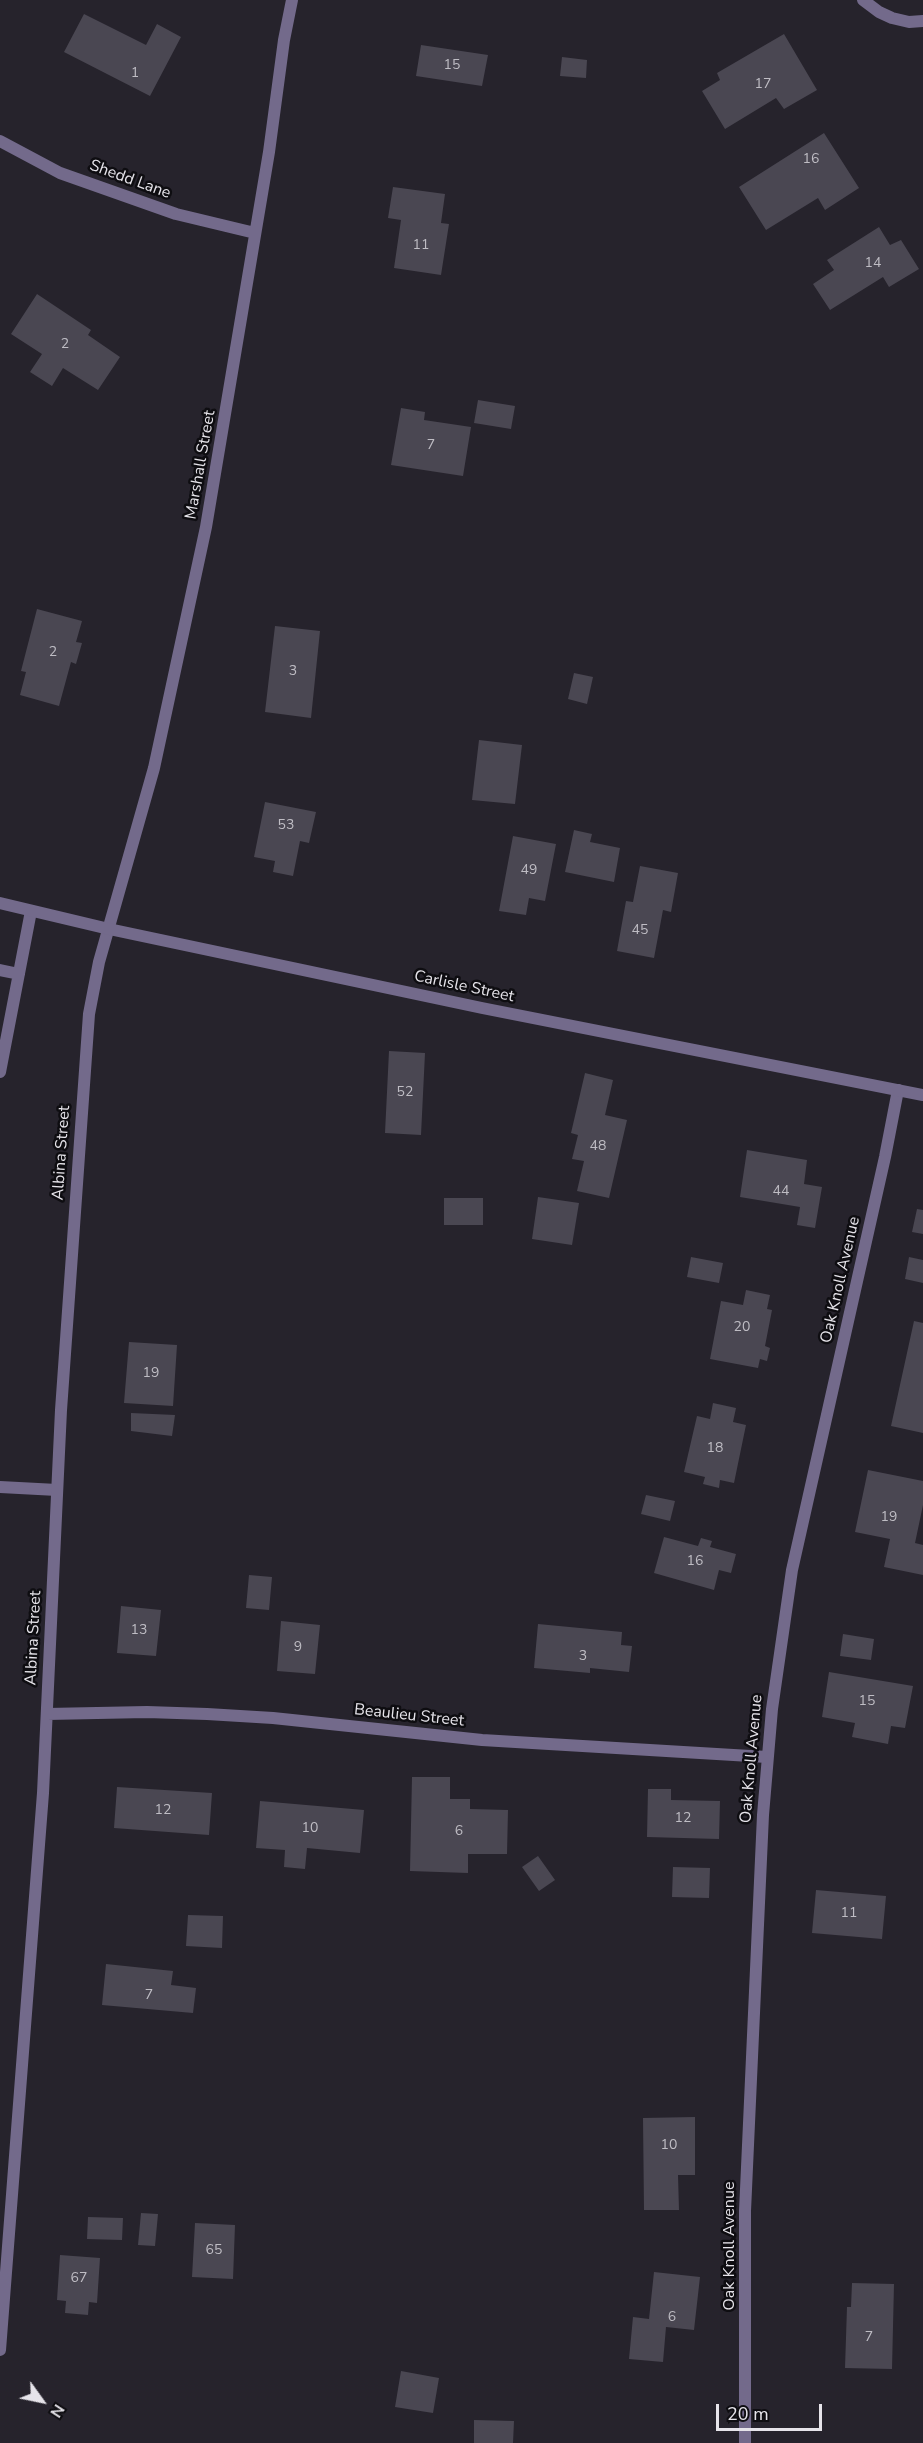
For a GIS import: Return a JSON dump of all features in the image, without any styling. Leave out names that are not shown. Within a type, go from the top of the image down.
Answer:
[{"type":"street","name":"Marshall Street","points":[[109,929],[154,768],[207,527],[292,0]]},
{"type":"street","points":[[863,0],[892,18],[909,22],[923,21]]},
{"type":"street","name":"Shedd Lane","points":[[0,141],[60,173],[176,214],[255,233]]},
{"type":"street","name":"Carlisle Street","points":[[0,903],[109,929],[482,1008],[923,1095]]},
{"type":"street","points":[[0,1072],[31,911]]},
{"type":"street","name":"Albina Street","points":[[0,2350],[47,1714],[66,1330],[89,1014],[99,962],[109,929]]},
{"type":"street","points":[[0,970],[19,974]]},
{"type":"street","name":"Oak Knoll Avenue","points":[[745,2443],[745,2211],[767,1757],[792,1570],[898,1090]]},
{"type":"street","points":[[0,1487],[57,1490]]},
{"type":"street","name":"Beaulieu Street","points":[[47,1714],[147,1712],[207,1714],[273,1718],[493,1741],[767,1757]]},
{"type":"building","points":[[84,14],[146,45],[157,24],[181,37],[150,96],[64,52]]},
{"type":"building","points":[[784,34],[817,90],[784,109],[776,98],[725,129],[702,91],[720,80],[717,73]]},
{"type":"building","points":[[421,45],[488,55],[482,86],[416,76]]},
{"type":"building","points":[[562,57],[587,60],[586,78],[560,76]]},
{"type":"building","points":[[824,133],[859,188],[825,210],[818,198],[766,230],[739,187]]},
{"type":"building","points":[[393,187],[445,194],[441,223],[449,224],[441,275],[394,268],[401,220],[388,218]]},
{"type":"building","points":[[879,227],[890,245],[901,240],[919,269],[889,287],[883,277],[830,310],[813,284],[834,270],[827,260]]},
{"type":"building","points":[[37,294],[91,330],[88,335],[120,357],[98,390],[63,368],[52,386],[30,372],[42,354],[11,334]]},
{"type":"building","points":[[478,400],[515,406],[511,429],[474,423]]},
{"type":"building","points":[[401,408],[425,412],[424,420],[471,427],[463,476],[391,465]]},
{"type":"building","points":[[37,609],[82,621],[76,642],[82,643],[76,664],[71,662],[59,706],[20,695],[26,672],[21,671]]},
{"type":"building","points":[[275,626],[320,631],[311,718],[265,712]]},
{"type":"building","points":[[574,673],[593,677],[587,704],[568,699]]},
{"type":"building","points":[[479,740],[522,745],[515,804],[472,800]]},
{"type":"building","points":[[265,802],[316,812],[309,843],[300,841],[293,876],[273,872],[275,861],[254,857]]},
{"type":"building","points":[[574,830],[592,834],[590,842],[620,848],[614,882],[565,872]]},
{"type":"building","points":[[513,836],[556,844],[545,901],[529,898],[526,915],[499,911]]},
{"type":"building","points":[[640,866],[678,873],[671,912],[663,910],[654,958],[617,951],[626,901],[633,902]]},
{"type":"building","points":[[389,1051],[425,1053],[421,1135],[385,1133]]},
{"type":"building","points":[[585,1073],[613,1080],[605,1115],[627,1120],[609,1198],[577,1191],[584,1161],[572,1159],[578,1135],[571,1133]]},
{"type":"building","points":[[747,1150],[807,1160],[804,1184],[822,1187],[815,1228],[797,1225],[800,1207],[740,1197]]},
{"type":"building","points":[[538,1197],[579,1203],[572,1245],[532,1239]]},
{"type":"building","points":[[444,1198],[483,1198],[483,1225],[444,1225]]},
{"type":"building","points":[[917,1209],[923,1210],[923,1234],[912,1232]]},
{"type":"building","points":[[691,1257],[723,1263],[719,1283],[687,1277]]},
{"type":"building","points":[[909,1257],[923,1260],[923,1283],[905,1279]]},
{"type":"building","points":[[746,1290],[770,1295],[767,1309],[772,1310],[765,1346],[770,1348],[767,1361],[760,1359],[758,1368],[710,1359],[721,1301],[743,1305]]},
{"type":"building","points":[[914,1321],[923,1323],[923,1433],[891,1426]]},
{"type":"building","points":[[129,1342],[177,1345],[173,1406],[124,1403]]},
{"type":"building","points":[[713,1403],[736,1408],[733,1422],[746,1425],[734,1483],[720,1480],[719,1488],[703,1484],[705,1477],[684,1472],[697,1416],[710,1419]]},
{"type":"building","points":[[131,1413],[175,1415],[172,1436],[131,1431]]},
{"type":"building","points":[[868,1470],[923,1481],[923,1505],[915,1543],[923,1545],[923,1575],[884,1567],[890,1539],[855,1532]]},
{"type":"building","points":[[646,1495],[675,1501],[670,1521],[641,1514]]},
{"type":"building","points":[[664,1537],[698,1546],[701,1538],[712,1541],[710,1547],[736,1554],[731,1573],[719,1570],[714,1590],[654,1573]]},
{"type":"building","points":[[249,1575],[272,1577],[269,1610],[246,1608]]},
{"type":"building","points":[[121,1606],[161,1610],[156,1656],[117,1653]]},
{"type":"building","points":[[281,1621],[320,1625],[315,1674],[277,1671]]},
{"type":"building","points":[[538,1624],[622,1632],[621,1645],[632,1646],[629,1672],[590,1668],[590,1673],[534,1668]]},
{"type":"building","points":[[843,1634],[874,1639],[871,1660],[840,1656]]},
{"type":"building","points":[[829,1672],[913,1686],[905,1728],[891,1726],[888,1744],[852,1737],[855,1723],[822,1717]]},
{"type":"building","points":[[412,1777],[450,1777],[450,1799],[470,1799],[470,1809],[508,1810],[507,1854],[468,1854],[468,1873],[410,1871]]},
{"type":"building","points":[[117,1787],[212,1793],[209,1835],[114,1828]]},
{"type":"building","points":[[648,1789],[671,1789],[671,1800],[720,1801],[719,1839],[647,1837]]},
{"type":"building","points":[[260,1801],[364,1810],[360,1853],[307,1848],[305,1869],[284,1867],[285,1850],[256,1848]]},
{"type":"building","points":[[538,1856],[555,1880],[539,1891],[522,1867]]},
{"type":"building","points":[[673,1867],[710,1868],[709,1898],[672,1897]]},
{"type":"building","points":[[816,1890],[886,1896],[882,1939],[812,1933]]},
{"type":"building","points":[[188,1915],[223,1916],[222,1948],[186,1946]]},
{"type":"building","points":[[106,1964],[173,1971],[171,1985],[196,1988],[193,2013],[102,2005]]},
{"type":"building","points":[[695,2117],[695,2175],[678,2175],[679,2210],[644,2210],[643,2118]]},
{"type":"building","points":[[141,2213],[158,2214],[155,2246],[138,2245]]},
{"type":"building","points":[[88,2217],[123,2218],[122,2240],[87,2239]]},
{"type":"building","points":[[195,2223],[235,2225],[233,2279],[192,2277]]},
{"type":"building","points":[[60,2255],[100,2258],[97,2303],[89,2302],[88,2315],[65,2313],[66,2301],[57,2300]]},
{"type":"building","points":[[654,2272],[700,2277],[694,2330],[666,2327],[663,2362],[629,2359],[633,2317],[649,2319]]},
{"type":"building","points":[[852,2283],[894,2284],[892,2369],[845,2368],[847,2307],[851,2307]]},
{"type":"building","points":[[401,2371],[439,2378],[433,2413],[395,2407]]},
{"type":"building","points":[[474,2420],[514,2421],[513,2443],[474,2443]]}]
